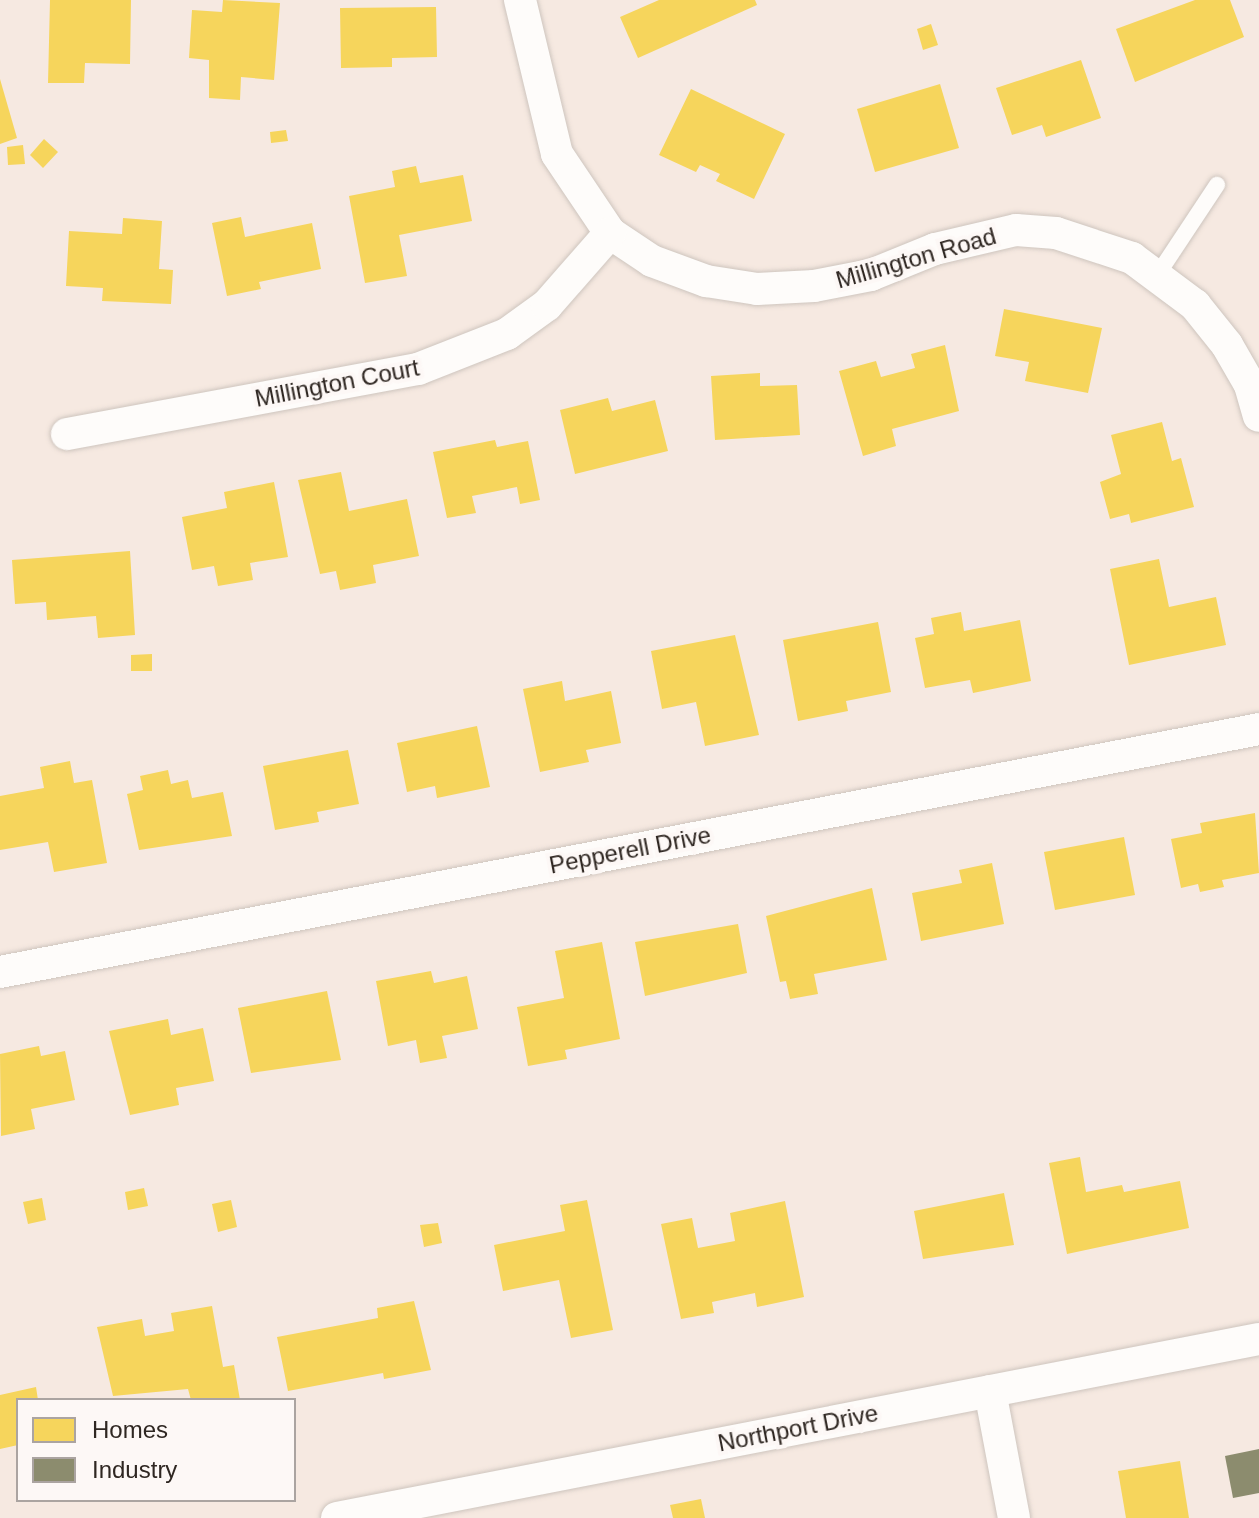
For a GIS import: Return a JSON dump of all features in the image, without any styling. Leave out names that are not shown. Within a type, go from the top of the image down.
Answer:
[{"type":"street","name":"Millington Road","points":[[520,0],[557,154],[610,233],[652,261],[706,281],[757,289],[871,275],[935,249],[1016,230],[1098,244],[1158,274],[1195,305],[1227,345],[1250,385],[1259,416]]},
{"type":"street","name":"Millington Court","points":[[67,434],[418,369],[507,334],[547,305],[610,233]]},
{"type":"street","name":"Pepperell Drive","points":[[0,972],[1259,729]]},
{"type":"street","name":"Northport Drive","points":[[337,1518],[1259,1339]]},
{"type":"street","points":[[990,1391],[1014,1518]]},
{"type":"lane","points":[[1158,274],[1217,185]]},
{"type":"building: Homes","points":[[50,0],[131,0],[130,64],[85,63],[84,83],[48,83]]},
{"type":"building: Homes","points":[[223,0],[280,3],[274,80],[241,77],[240,100],[209,98],[209,60],[189,58],[192,10],[222,12]]},
{"type":"building: Homes","points":[[659,0],[755,0],[757,5],[638,58],[620,17]]},
{"type":"building: Homes","points":[[1195,0],[1230,0],[1244,37],[1135,82],[1116,29]]},
{"type":"building: Homes","points":[[436,7],[437,57],[392,58],[392,67],[341,68],[340,8]]},
{"type":"building: Homes","points":[[931,24],[938,45],[923,50],[917,29]]},
{"type":"building: Homes","points":[[1081,60],[1101,118],[1046,137],[1042,125],[1012,135],[996,88]]},
{"type":"building: Homes","points":[[0,79],[17,138],[0,144]]},
{"type":"building: Homes","points":[[940,84],[959,148],[875,172],[857,109]]},
{"type":"building: Homes","points":[[691,89],[785,134],[754,199],[716,181],[720,174],[700,165],[696,172],[659,155]]},
{"type":"building: Homes","points":[[286,130],[288,141],[271,143],[270,132]]},
{"type":"building: Homes","points":[[44,139],[58,152],[43,168],[30,155]]},
{"type":"building: Homes","points":[[23,145],[25,164],[8,165],[7,147]]},
{"type":"building: Homes","points":[[416,166],[420,183],[463,175],[472,221],[399,235],[407,276],[365,283],[349,196],[395,187],[392,171]]},
{"type":"building: Homes","points":[[241,217],[245,237],[312,223],[321,269],[259,282],[261,289],[227,296],[212,223]]},
{"type":"building: Homes","points":[[123,218],[162,221],[159,269],[173,270],[171,304],[102,301],[103,288],[66,286],[69,231],[122,234]]},
{"type":"building: Homes","points":[[1004,309],[1102,328],[1088,393],[1025,381],[1029,362],[995,356]]},
{"type":"building: Homes","points":[[945,345],[959,411],[892,429],[896,446],[863,456],[839,371],[876,361],[881,377],[915,368],[911,354]]},
{"type":"building: Homes","points":[[760,373],[760,386],[797,385],[800,435],[715,440],[711,376]]},
{"type":"building: Homes","points":[[608,398],[612,411],[655,400],[668,451],[575,474],[560,410]]},
{"type":"building: Homes","points":[[1162,422],[1172,461],[1181,458],[1194,507],[1131,523],[1129,514],[1110,519],[1100,482],[1121,474],[1111,435]]},
{"type":"building: Homes","points":[[495,440],[497,447],[528,441],[540,500],[520,504],[517,487],[472,496],[476,513],[447,518],[433,452]]},
{"type":"building: Homes","points":[[341,472],[349,511],[407,499],[419,556],[373,565],[376,583],[340,590],[336,571],[320,574],[298,480]]},
{"type":"building: Homes","points":[[274,482],[288,557],[250,563],[253,580],[218,586],[214,566],[192,570],[182,517],[227,508],[224,492]]},
{"type":"building: Homes","points":[[130,551],[135,635],[98,638],[96,616],[47,620],[46,602],[15,604],[12,560]]},
{"type":"building: Homes","points":[[1159,559],[1169,607],[1216,597],[1226,645],[1129,665],[1110,569]]},
{"type":"building: Homes","points":[[961,612],[964,631],[1020,620],[1031,681],[973,693],[970,680],[925,688],[915,638],[934,634],[931,618]]},
{"type":"building: Homes","points":[[878,622],[891,692],[846,701],[848,711],[798,721],[783,640]]},
{"type":"building: Homes","points":[[735,635],[759,735],[705,746],[696,702],[662,709],[651,651]]},
{"type":"building: Homes","points":[[152,654],[152,671],[131,671],[131,655]]},
{"type":"building: Homes","points":[[562,681],[565,701],[611,691],[621,743],[586,750],[589,762],[540,772],[523,689]]},
{"type":"building: Homes","points":[[477,726],[490,787],[437,798],[435,786],[407,792],[397,743]]},
{"type":"building: Homes","points":[[348,750],[359,804],[317,812],[319,822],[275,830],[263,766]]},
{"type":"building: Homes","points":[[70,761],[74,783],[92,780],[107,863],[54,872],[48,842],[0,850],[0,796],[44,788],[40,767]]},
{"type":"building: Homes","points":[[168,770],[171,784],[188,780],[192,798],[223,792],[232,836],[139,850],[127,794],[143,790],[140,776]]},
{"type":"building: Homes","points":[[1255,813],[1259,873],[1222,880],[1224,887],[1200,892],[1198,884],[1181,888],[1171,839],[1202,833],[1200,823]]},
{"type":"building: Homes","points":[[1124,837],[1135,895],[1055,910],[1044,852]]},
{"type":"building: Homes","points":[[992,863],[1004,924],[921,941],[912,893],[962,883],[959,870]]},
{"type":"building: Homes","points":[[872,888],[887,960],[814,974],[818,994],[790,999],[786,981],[780,982],[766,916]]},
{"type":"building: Homes","points":[[738,924],[747,973],[645,996],[635,942]]},
{"type":"building: Homes","points":[[602,942],[620,1039],[565,1050],[567,1059],[528,1066],[517,1007],[564,998],[555,951]]},
{"type":"building: Homes","points":[[431,971],[434,983],[467,976],[478,1029],[442,1036],[447,1058],[420,1063],[416,1040],[388,1046],[376,981]]},
{"type":"building: Homes","points":[[327,991],[341,1060],[251,1073],[238,1008]]},
{"type":"building: Homes","points":[[168,1019],[171,1035],[203,1028],[214,1081],[176,1088],[179,1105],[130,1115],[109,1031]]},
{"type":"building: Homes","points":[[39,1046],[41,1056],[65,1051],[75,1100],[31,1109],[35,1129],[1,1136],[0,1054]]},
{"type":"building: Homes","points":[[1080,1157],[1086,1192],[1122,1185],[1124,1192],[1180,1181],[1189,1228],[1067,1254],[1049,1163]]},
{"type":"building: Homes","points":[[144,1188],[148,1206],[128,1210],[125,1192]]},
{"type":"building: Homes","points":[[1004,1193],[1014,1245],[923,1259],[914,1211]]},
{"type":"building: Homes","points":[[42,1198],[46,1220],[28,1224],[23,1202]]},
{"type":"building: Homes","points":[[231,1200],[237,1227],[218,1232],[212,1204]]},
{"type":"building: Homes","points":[[587,1200],[613,1330],[571,1338],[559,1280],[503,1291],[494,1245],[565,1231],[560,1205]]},
{"type":"building: Homes","points":[[785,1201],[804,1297],[757,1307],[755,1293],[712,1302],[714,1313],[681,1319],[661,1224],[692,1218],[698,1248],[735,1241],[730,1213]]},
{"type":"building: Homes","points":[[438,1223],[442,1243],[424,1247],[420,1225]]},
{"type":"building: Homes","points":[[414,1301],[431,1370],[384,1379],[383,1373],[288,1391],[277,1337],[378,1318],[377,1308]]},
{"type":"building: Homes","points":[[212,1306],[223,1367],[234,1365],[240,1398],[190,1398],[188,1389],[113,1396],[97,1327],[142,1319],[145,1336],[174,1331],[171,1313]]},
{"type":"building: Homes","points":[[36,1387],[38,1398],[16,1398],[16,1445],[0,1449],[0,1395]]},
{"type":"building: Homes","points":[[1180,1461],[1189,1518],[1126,1518],[1118,1471]]},
{"type":"building: Homes","points":[[701,1499],[705,1518],[673,1518],[670,1505]]},
{"type":"building: Industry","points":[[1259,1449],[1259,1493],[1233,1498],[1225,1456]]}]
